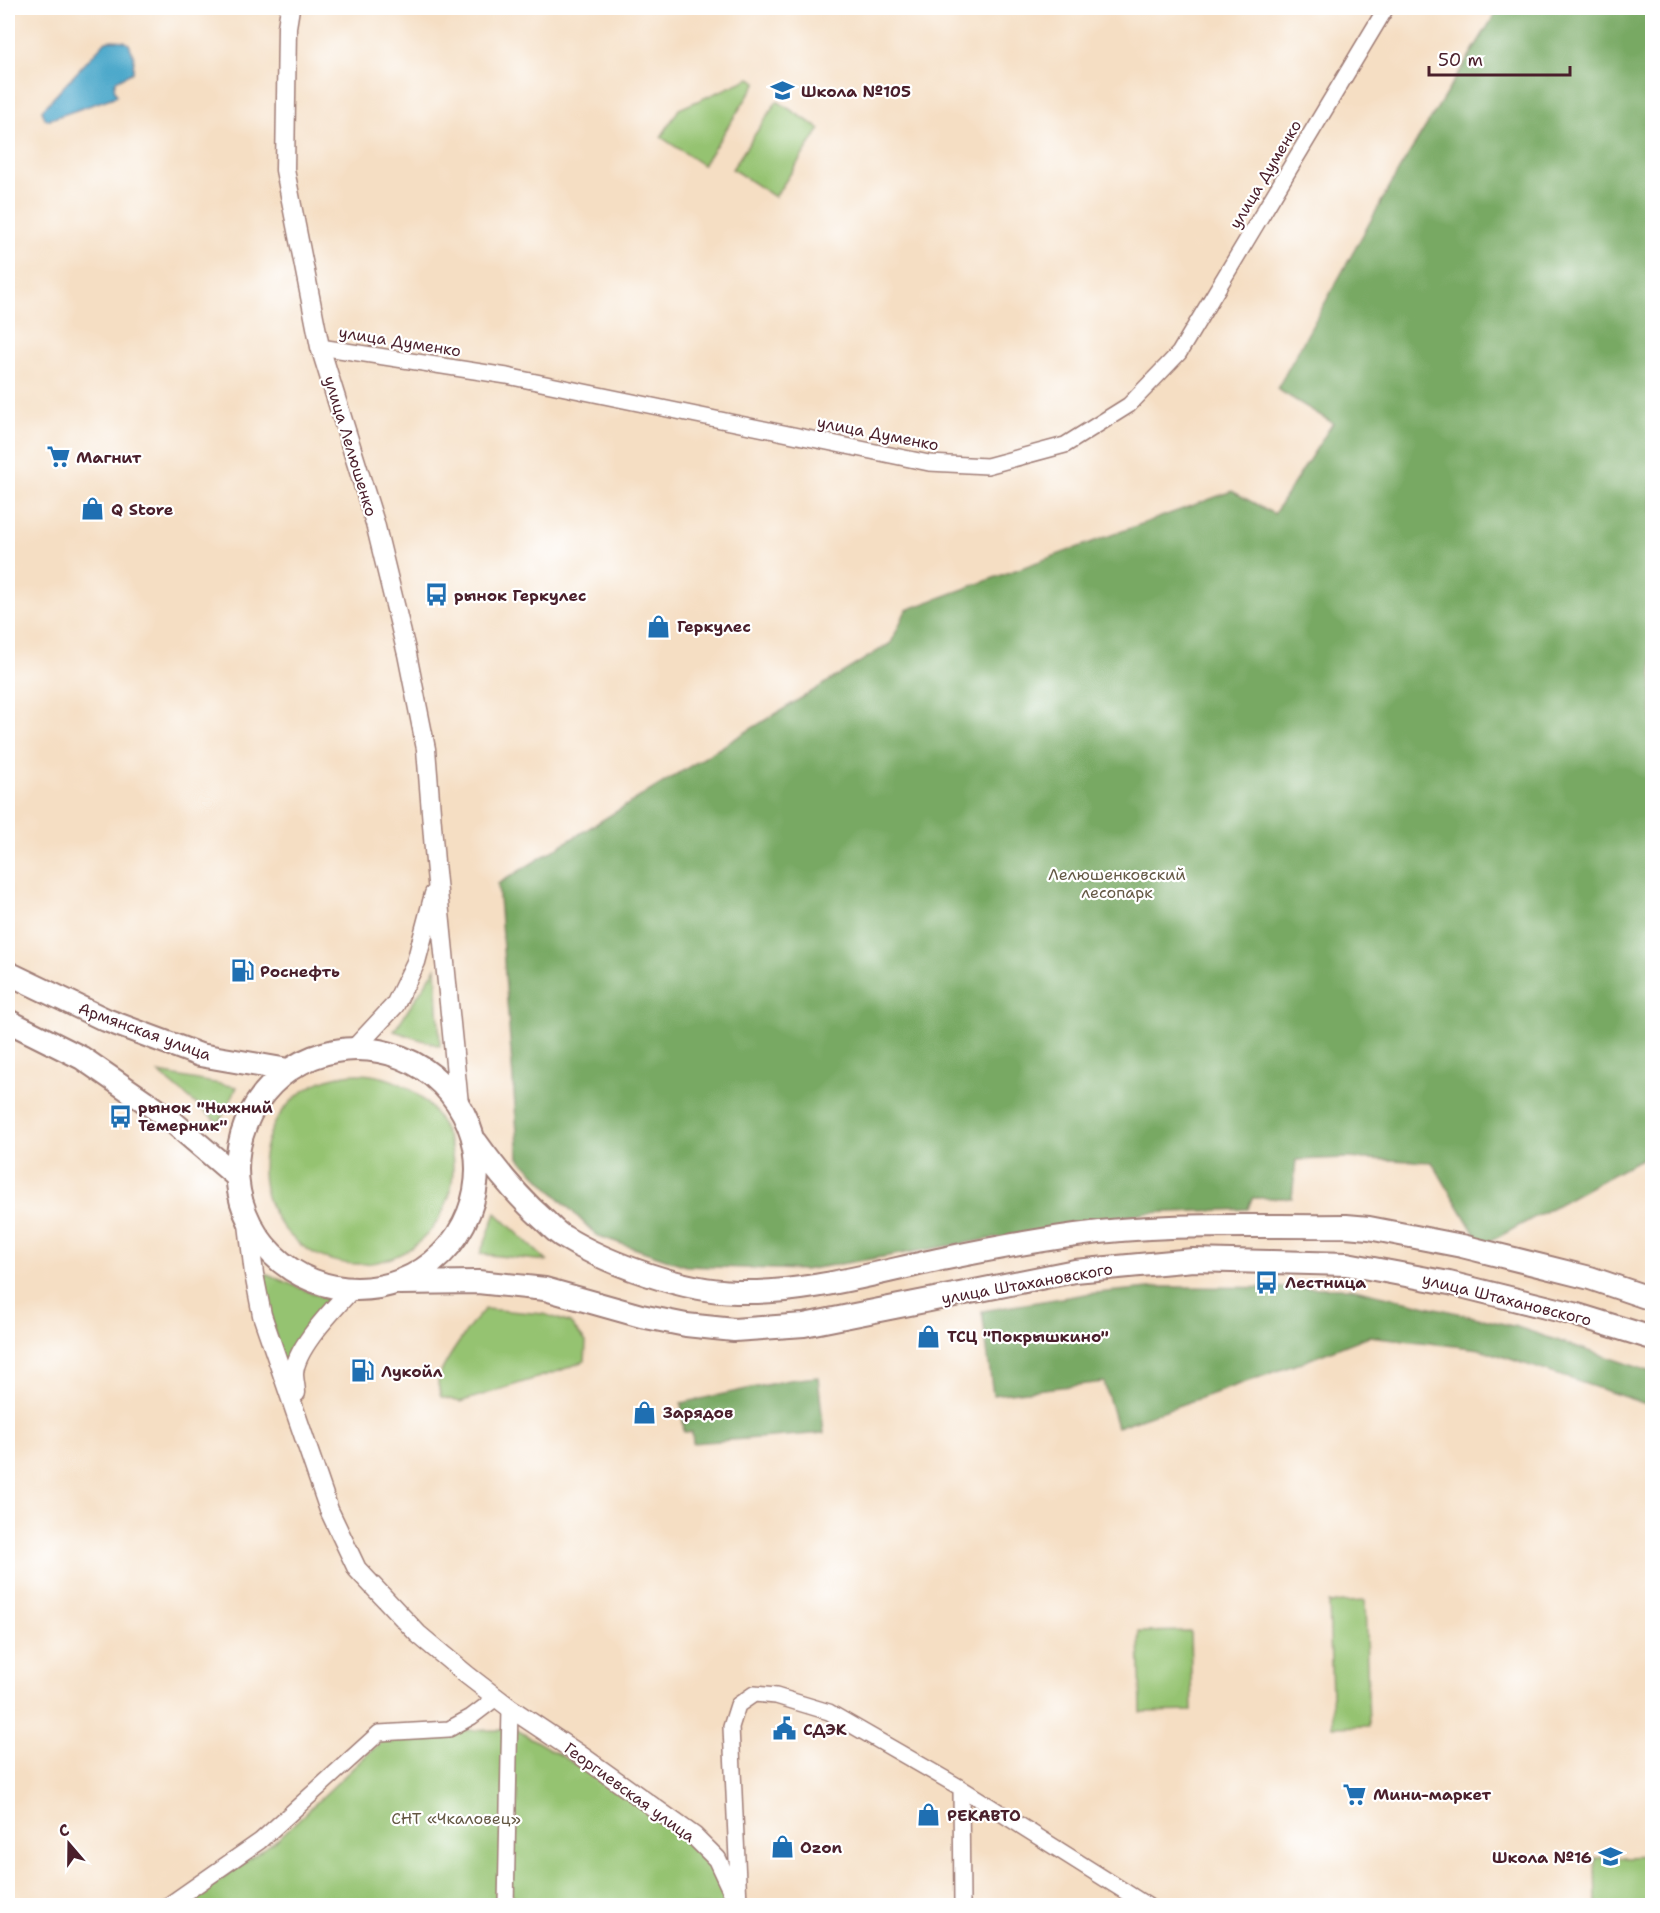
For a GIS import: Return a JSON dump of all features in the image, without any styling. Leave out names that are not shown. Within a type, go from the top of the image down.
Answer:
[{"type":"main road","name":"Армянская улица","points":[[8,973],[106,1020],[200,1055],[288,1070]]},
{"type":"main road","points":[[8,1021],[82,1058],[166,1116],[236,1176]]},
{"type":"main road","points":[[476,1142],[478,1186],[464,1228],[438,1261],[400,1283],[350,1291],[311,1281],[279,1262],[248,1224],[236,1176],[238,1145],[247,1118],[264,1092],[288,1070],[313,1057],[354,1048],[378,1050],[403,1057],[436,1077],[459,1104],[476,1142],[501,1177],[528,1206],[563,1237],[609,1259],[653,1276],[699,1287],[736,1292],[806,1288],[877,1275],[947,1258],[1077,1235],[1198,1226],[1346,1226],[1368,1228],[1473,1249],[1590,1278],[1653,1299]]},
{"type":"main road","name":"улица Штахановского","points":[[400,1283],[478,1282],[545,1289],[641,1316],[686,1325],[734,1330],[804,1325],[1075,1271],[1193,1260],[1347,1264],[1449,1282],[1574,1314],[1653,1338]]},
{"type":"street","name":"улица Лелюшенко","points":[[290,8],[287,27],[285,170],[320,347],[375,523],[407,654],[426,749],[459,1104]]},
{"type":"street","name":"улица Думенко","points":[[320,347],[507,376],[929,463],[987,466],[1065,446],[1129,405],[1179,353],[1386,8]]},
{"type":"street","points":[[354,1048],[395,1005],[416,962],[437,883]]},
{"type":"street","points":[[248,1224],[262,1315],[302,1430]]},
{"type":"street","points":[[302,1430],[294,1373],[298,1358],[317,1328],[350,1291]]},
{"type":"street","name":"Георгиевская улица","points":[[302,1430],[329,1510],[357,1569],[418,1634],[503,1703],[694,1836],[717,1859],[739,1904]]},
{"type":"street","name":"Георгиевская улица","points":[[739,1904],[731,1727],[738,1705],[754,1694],[776,1696],[829,1712],[961,1788],[1148,1905]]},
{"type":"street","points":[[167,1905],[260,1841],[379,1732],[449,1729],[503,1703],[506,1905]]},
{"type":"street","points":[[961,1788],[962,1905]]},
{"type":"green space","name":"Лелюшенковский лесопарк","points":[[1499,8],[1652,8],[1652,1156],[1637,1161],[1482,1246],[1432,1162],[1345,1158],[1296,1160],[1292,1198],[1252,1198],[1248,1209],[1147,1213],[804,1270],[686,1266],[596,1235],[519,1158],[498,884],[891,643],[906,610],[1232,491],[1274,514],[1333,423],[1277,389],[1399,170]]},
{"type":"green space","points":[[750,78],[757,82],[703,165],[661,137],[679,109]]},
{"type":"green space","points":[[777,101],[820,129],[775,197],[732,169]]},
{"type":"green space","points":[[436,968],[440,1046],[394,1031]]},
{"type":"green space","points":[[159,1073],[237,1087],[219,1123]]},
{"type":"green space","points":[[349,1074],[367,1074],[403,1085],[425,1102],[437,1116],[446,1133],[453,1169],[446,1205],[437,1222],[425,1236],[403,1253],[386,1260],[367,1264],[349,1264],[313,1253],[291,1236],[279,1222],[267,1197],[263,1178],[263,1160],[274,1124],[291,1102],[305,1090],[330,1078]]},
{"type":"green space","points":[[496,1213],[547,1261],[480,1254]]},
{"type":"green space","points":[[261,1272],[327,1299],[283,1372]]},
{"type":"green space","points":[[1160,1287],[1350,1288],[1517,1327],[1652,1372],[1652,1406],[1480,1349],[1369,1336],[1300,1363],[1117,1427],[1104,1382],[993,1395],[982,1311],[1086,1294]]},
{"type":"green space","points":[[485,1309],[544,1314],[570,1323],[586,1342],[585,1361],[460,1402],[441,1397],[438,1382],[444,1366],[465,1333]]},
{"type":"green space","points":[[818,1377],[824,1433],[693,1443],[692,1432],[684,1432],[681,1403],[789,1380]]},
{"type":"green space","points":[[1365,1601],[1369,1726],[1333,1727],[1329,1603]]},
{"type":"green space","points":[[1190,1631],[1192,1711],[1141,1712],[1139,1632]]},
{"type":"green space","name":"СНТ «Чкаловец»","points":[[517,1730],[697,1835],[729,1906],[183,1906],[279,1838],[392,1731]]},
{"type":"green space","points":[[1652,1856],[1652,1905],[1596,1905],[1595,1858]]},
{"type":"water","points":[[113,40],[129,44],[134,57],[133,72],[116,81],[114,87],[117,96],[48,120],[45,119],[42,110],[106,41]]},
{"type":"place","name":"Школа №105","points":[[783,91]]},
{"type":"place","name":"Магнит","points":[[58,457]]},
{"type":"place","name":"Q Store","points":[[93,509]]},
{"type":"place","name":"рынок Геркулес","points":[[436,595]]},
{"type":"place","name":"Геркулес","points":[[659,626]]},
{"type":"place","name":"Роснефть","points":[[242,971]]},
{"type":"place","name":"рынок \"Нижний Темерник\"","points":[[120,1116]]},
{"type":"place","name":"Лестница","points":[[1267,1282]]},
{"type":"place","name":"ТСЦ \"Покрышкино\"","points":[[929,1336]]},
{"type":"place","name":"Лукойл","points":[[363,1371]]},
{"type":"place","name":"Зарядов","points":[[645,1412]]},
{"type":"place","name":"СДЭК","points":[[785,1729]]},
{"type":"place","name":"Мини-маркет","points":[[1355,1794]]},
{"type":"place","name":"РЕКАВТО","points":[[929,1815]]},
{"type":"place","name":"Ozon","points":[[782,1847]]},
{"type":"place","name":"Школа №16","points":[[1610,1857]]}]
